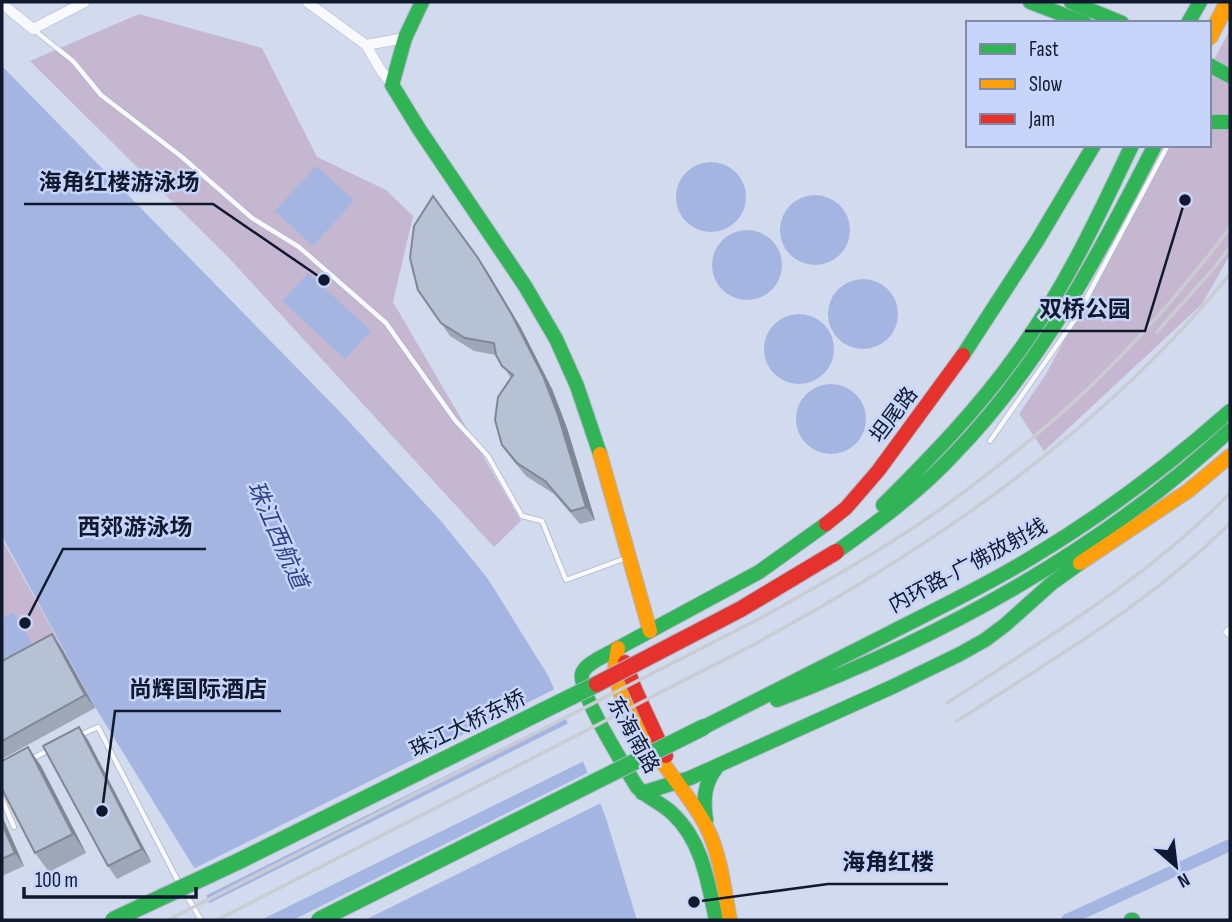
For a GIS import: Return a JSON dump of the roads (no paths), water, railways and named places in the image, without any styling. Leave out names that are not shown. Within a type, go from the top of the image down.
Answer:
[{"type":"main road","points":[[422,2],[405,38],[393,85],[422,134],[533,299],[557,341],[590,423],[650,631]]},
{"type":"main road","points":[[1030,2],[1080,21]]},
{"type":"main road","points":[[1071,2],[1117,21]]},
{"type":"main road","points":[[1189,21],[1200,2]]},
{"type":"main road","points":[[1211,34],[1228,2]]},
{"type":"main road","points":[[1211,67],[1230,76]]},
{"type":"main road","points":[[1211,122],[1230,122]]},
{"type":"main road","name":"坦尾路","points":[[650,631],[774,562],[828,524],[863,490],[957,365],[1037,241],[1093,147]]},
{"type":"main road","points":[[836,552],[936,453],[999,379],[1058,291],[1131,147]]},
{"type":"main road","points":[[836,552],[891,512],[955,454],[1021,377],[1065,312],[1154,147]]},
{"type":"main road","name":"内环路-广佛放射线","points":[[704,726],[1032,558],[1165,467],[1230,411]]},
{"type":"main road","points":[[319,920],[704,726],[817,685],[943,627],[1051,566],[1115,524],[1187,470],[1226,434]]},
{"type":"main road","points":[[642,793],[721,764],[892,687],[985,640],[1052,583],[1160,511],[1230,456]]},
{"type":"main road","name":"珠江大桥东桥","points":[[115,920],[570,698],[760,599],[836,552]]},
{"type":"main road","name":"东海南路","points":[[650,631],[585,668],[582,673],[583,688],[642,793],[672,813],[695,842],[705,871],[716,920]]},
{"type":"main road","name":"东海南路","points":[[622,646],[630,678],[678,782],[708,830],[730,920]]},
{"type":"main road","points":[[708,830],[703,797],[707,780],[721,764]]},
{"type":"street","points":[[2,4],[33,29],[85,2]]},
{"type":"street","points":[[307,2],[366,45],[393,85]]},
{"type":"street","points":[[366,45],[405,38]]},
{"type":"lane","points":[[33,29],[73,61],[101,95],[182,157],[252,218],[299,247],[386,323],[455,420],[488,456],[522,516],[542,521],[566,580],[630,556]]},
{"type":"lane","points":[[990,441],[1076,318],[1167,147]]},
{"type":"lane","points":[[74,738],[98,726],[174,874],[201,920]]},
{"type":"lane","points":[[26,762],[62,744]]},
{"type":"lane","points":[[2,799],[14,827]]},
{"type":"water","name":"珠江西航道","points":[[2,66],[342,414],[441,521],[488,579],[549,677],[606,818],[637,920],[215,920],[201,879],[95,707],[2,536]]},
{"type":"water","points":[[711,162],[736,172],[746,197],[736,222],[711,232],[686,222],[676,197],[686,172]]},
{"type":"water","points":[[316,166],[354,200],[313,246],[275,211]]},
{"type":"water","points":[[815,195],[840,205],[850,230],[840,255],[815,265],[790,255],[780,230],[790,205]]},
{"type":"water","points":[[747,230],[772,240],[782,265],[772,290],[747,300],[722,290],[712,265],[722,240]]},
{"type":"water","points":[[308,273],[371,331],[345,359],[282,301]]},
{"type":"water","points":[[863,279],[888,289],[898,314],[888,339],[863,349],[838,339],[828,314],[838,289]]},
{"type":"water","points":[[799,314],[824,324],[834,349],[824,374],[799,384],[774,374],[764,349],[774,324]]},
{"type":"water","points":[[831,384],[856,394],[866,419],[856,444],[831,454],[806,444],[796,419],[806,394]]},
{"type":"water","points":[[13,612],[36,650],[2,671],[2,619]]},
{"type":"waterway","points":[[1067,920],[1230,845]]},
{"type":"railway","points":[[168,920],[757,620],[888,544],[964,492],[1043,430],[1080,396],[1161,313],[1230,228]]},
{"type":"railway","points":[[1157,332],[1230,247]]},
{"type":"railway","points":[[217,920],[751,646],[883,569],[947,528],[1069,436],[1126,386],[1180,332],[1230,274]]},
{"type":"railway","points":[[947,703],[1058,631],[1130,580],[1165,553],[1230,493]]},
{"type":"railway","points":[[957,721],[1134,605],[1200,552],[1230,523]]},
{"type":"place","name":"双桥公园","points":[[1185,200]]},
{"type":"place","name":"海角红楼游泳场","points":[[324,280]]},
{"type":"place","name":"西郊游泳场","points":[[25,623]]},
{"type":"place","name":"尚辉国际酒店","points":[[102,811]]},
{"type":"place","name":"海角红楼","points":[[694,902]]}]
